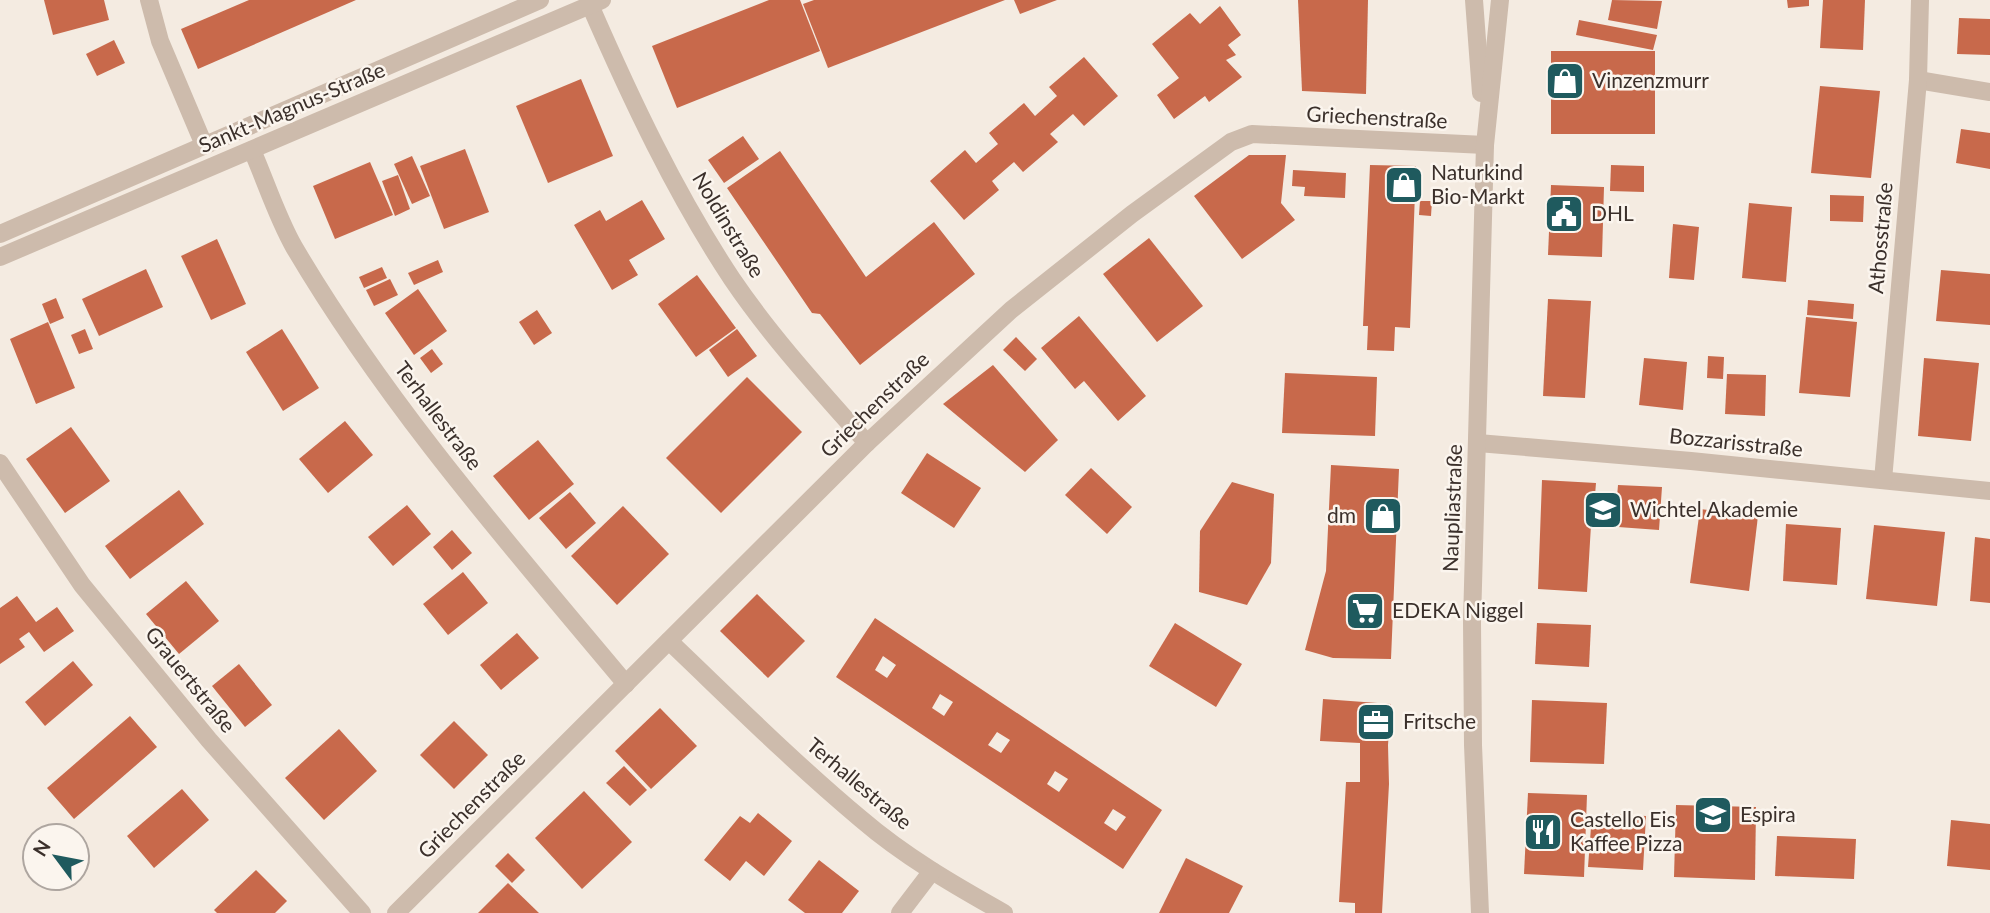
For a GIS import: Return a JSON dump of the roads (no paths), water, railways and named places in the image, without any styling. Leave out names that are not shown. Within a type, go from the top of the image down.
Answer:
[{"type":"street","points":[[149,0],[160,41],[204,145]]},
{"type":"street","name":"Sankt-Magnus-Straße","points":[[0,234],[540,0]]},
{"type":"street","name":"Naupliastraße","points":[[1474,0],[1485,145]]},
{"type":"street","name":"Naupliastraße","points":[[1480,913],[1472,663],[1485,145],[1500,0]]},
{"type":"street","name":"Athosstraße","points":[[1883,480],[1918,80],[1920,0]]},
{"type":"street","name":"Sankt-Magnus-Straße","points":[[0,257],[596,3]]},
{"type":"street","name":"Noldinstraße","points":[[596,3],[609,51],[638,114],[732,278],[782,347],[867,443]]},
{"type":"street","points":[[1918,80],[1990,92]]},
{"type":"street","name":"Griechenstraße","points":[[397,913],[867,443],[1011,310],[1132,214],[1231,142],[1252,134],[1485,145]]},
{"type":"street","name":"Terhallestraße","points":[[252,150],[293,245],[391,395],[480,510],[626,684]]},
{"type":"street","name":"Bozzarisstraße","points":[[1478,443],[1990,491]]},
{"type":"street","name":"Grauertstraße","points":[[0,463],[82,585],[209,740],[362,913]]},
{"type":"street","name":"Terhallestraße","points":[[669,641],[862,821],[932,871],[1004,913]]},
{"type":"street","points":[[900,913],[932,871]]},
{"type":"place","name":"Vinzenzmurr","points":[[1565,81]]},
{"type":"place","name":"Naturkind Bio-Markt","points":[[1404,185]]},
{"type":"place","name":"DHL","points":[[1564,214]]},
{"type":"place","name":"Wichtel Akademie","points":[[1603,510]]},
{"type":"place","name":"dm","points":[[1383,516]]},
{"type":"place","name":"EDEKA Niggel","points":[[1365,611]]},
{"type":"place","name":"Fritsche","points":[[1376,722]]},
{"type":"place","name":"Espira","points":[[1713,815]]},
{"type":"place","name":"Castello Eis Kaffee Pizza","points":[[1543,832]]}]
